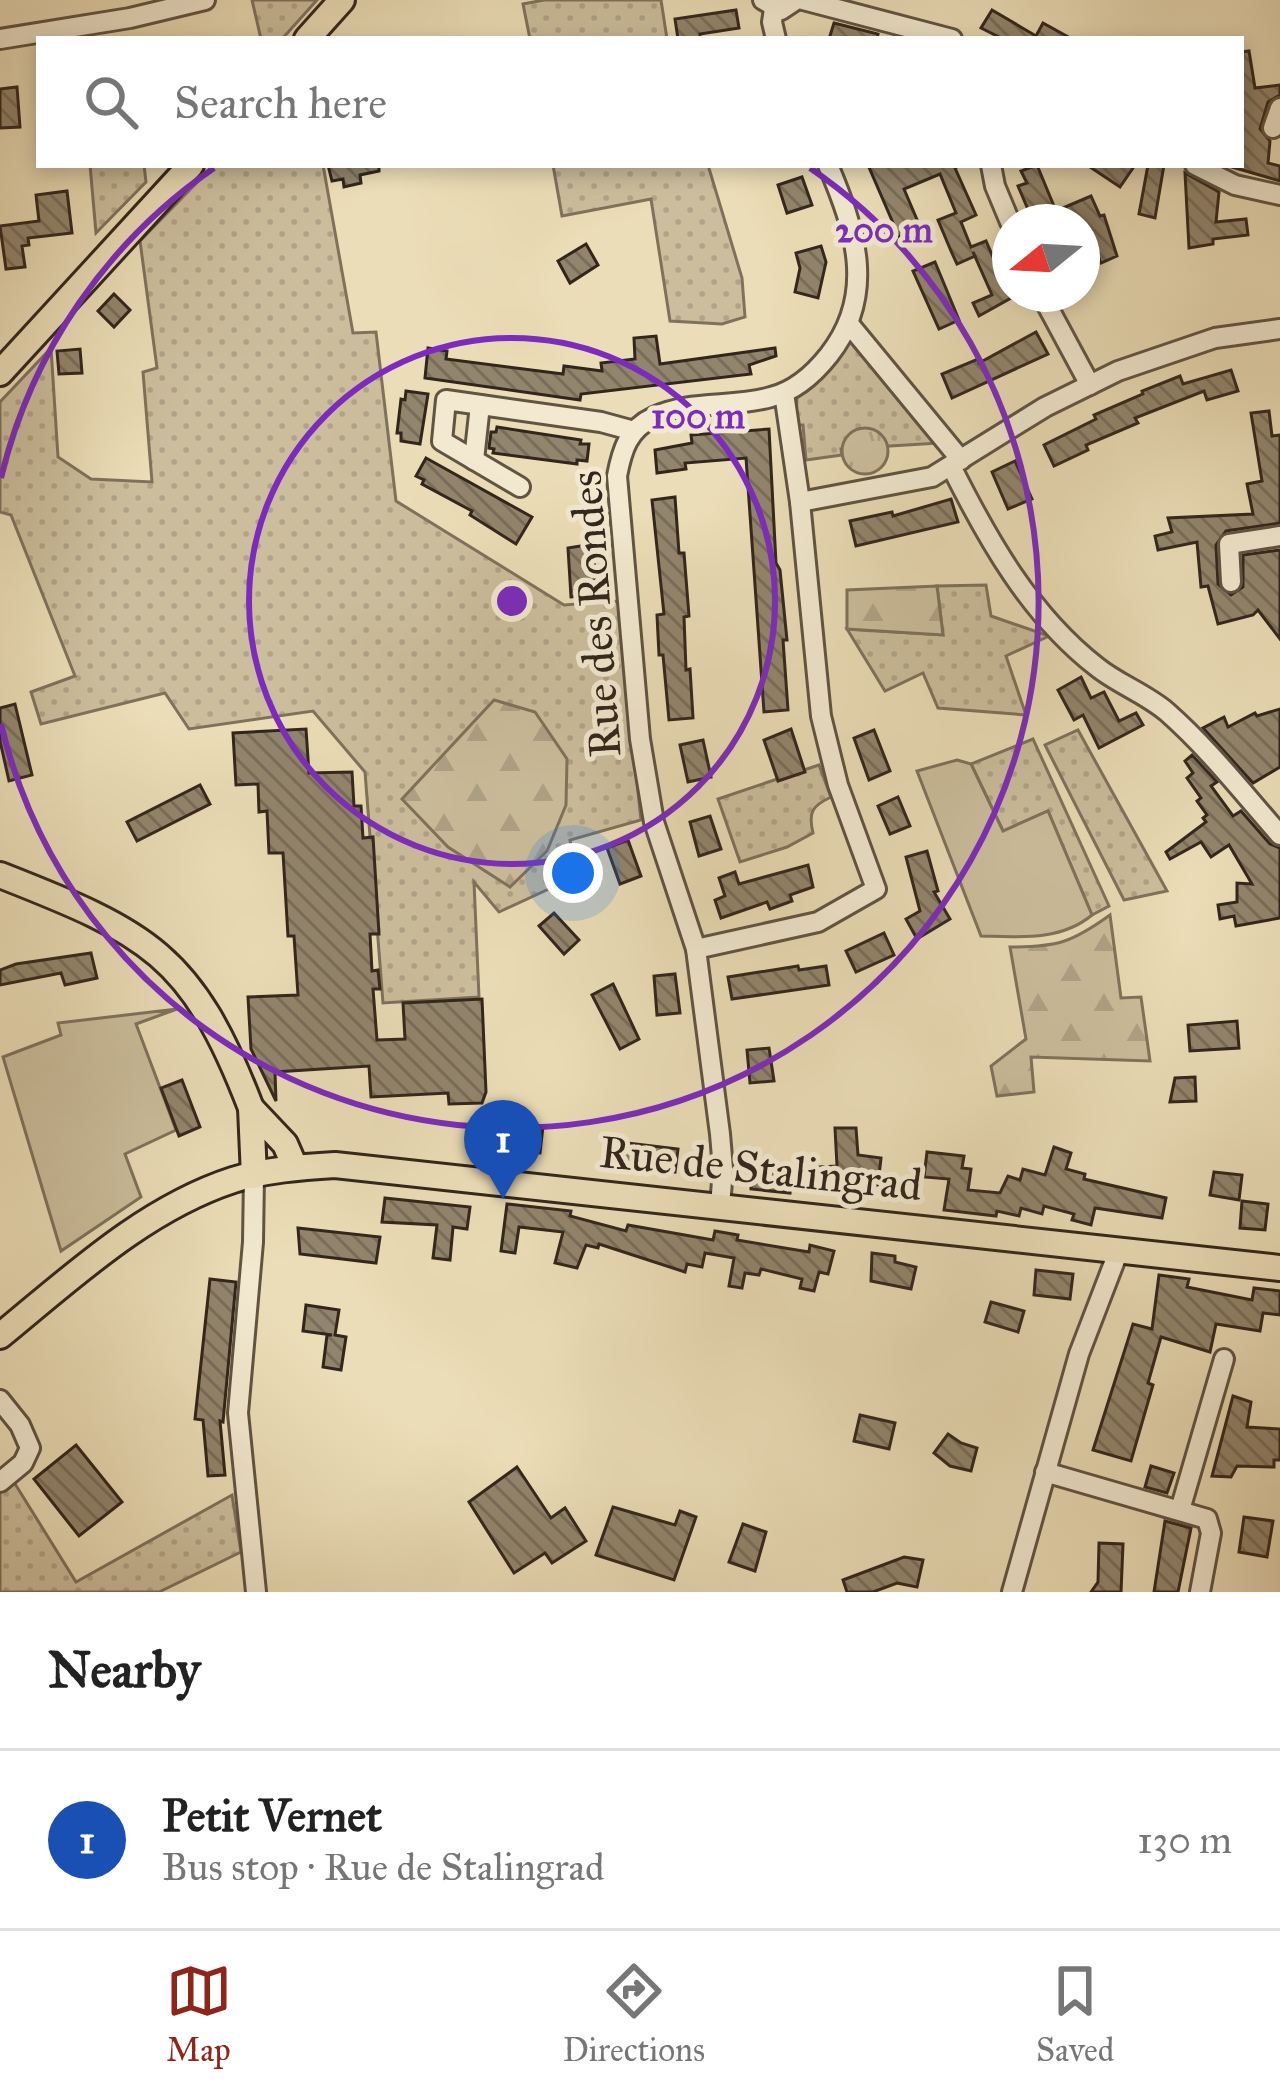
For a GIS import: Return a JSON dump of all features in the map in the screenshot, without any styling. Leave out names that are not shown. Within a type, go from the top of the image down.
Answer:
[{"type":"main road","points":[[310,36],[342,0]]},
{"type":"main road","points":[[0,373],[188,168]]},
{"type":"main road","points":[[0,875],[138,936],[169,961],[200,997],[233,1060],[251,1108],[285,1144],[295,1168]]},
{"type":"main road","points":[[243,1178],[251,1108]]},
{"type":"main road","name":"Rue de Stalingrad","points":[[0,1336],[137,1229],[178,1204],[243,1178],[295,1168],[367,1167],[1280,1268]]},
{"type":"street","points":[[0,40],[205,0]]},
{"type":"street","points":[[775,36],[769,5],[788,8],[800,0],[940,36]]},
{"type":"street","points":[[1273,128],[1280,108]]},
{"type":"street","points":[[697,949],[818,922],[877,889],[838,785],[821,716],[784,393],[821,365],[849,324],[859,281],[855,234],[829,168]]},
{"type":"street","points":[[992,168],[1002,204]]},
{"type":"street","points":[[1202,168],[1235,185],[1280,195]]},
{"type":"street","points":[[1051,312],[1090,385]]},
{"type":"street","points":[[849,324],[956,463],[996,550],[1045,618],[1096,667],[1164,710],[1246,791],[1280,835]]},
{"type":"street","points":[[800,502],[915,482],[1090,385],[1215,338],[1280,329]]},
{"type":"street","name":"Rue des Rondes","points":[[720,1206],[720,1134],[697,949],[654,822],[640,739],[617,476],[623,445],[652,417],[784,393]]},
{"type":"street","points":[[520,488],[442,441],[446,400],[634,431]]},
{"type":"street","points":[[474,460],[480,405]]},
{"type":"street","points":[[1231,582],[1229,544],[1280,536]]},
{"type":"street","points":[[243,1178],[253,1242],[238,1413],[256,1592]]},
{"type":"street","points":[[1012,1592],[1079,1354],[1119,1250]]},
{"type":"street","points":[[1180,1510],[1224,1359]]},
{"type":"street","points":[[0,1400],[20,1425],[30,1448],[22,1463],[0,1482]]},
{"type":"street","points":[[1045,1472],[1207,1519],[1211,1533],[1200,1592]]},
{"type":"green space","points":[[252,0],[317,0],[285,36],[260,36]]},
{"type":"green space","points":[[661,0],[667,36],[529,36],[523,4]]},
{"type":"green space","points":[[90,168],[144,168],[146,182],[96,233]]},
{"type":"green space","points":[[211,168],[324,168],[353,333],[376,332],[396,501],[564,605],[618,601],[641,820],[570,840],[577,876],[499,912],[474,882],[479,997],[383,1003],[365,772],[313,711],[189,729],[165,693],[41,724],[31,692],[75,676],[11,515],[0,512],[0,402],[51,348],[58,457],[91,479],[152,482],[143,372],[157,368],[140,241]]},
{"type":"green space","points":[[554,168],[709,168],[742,278],[745,317],[722,324],[670,321],[651,199],[562,216]]},
{"type":"green space","points":[[851,341],[940,443],[841,449],[842,455],[806,460],[803,425],[796,425],[797,395]]},
{"type":"green space","points":[[865,428],[881,435],[888,451],[881,467],[865,474],[849,467],[842,451],[849,435]]},
{"type":"green space","points":[[986,585],[991,616],[1049,636],[1006,656],[1026,715],[938,708],[923,673],[885,691],[847,629],[943,635],[937,586]]},
{"type":"green space","points":[[937,586],[943,635],[847,629],[847,590]]},
{"type":"green space","points":[[494,700],[535,712],[567,759],[566,805],[547,851],[510,887],[448,847],[402,799]]},
{"type":"green space","points":[[1078,730],[1167,891],[1124,900],[1045,745]]},
{"type":"green space","points":[[1033,739],[1109,906],[1092,915],[1048,811],[1003,831],[971,764]]},
{"type":"green space","points":[[957,760],[971,764],[1003,831],[1048,811],[1092,915],[1054,933],[981,936],[917,771]]},
{"type":"green space","points":[[819,765],[831,797],[813,810],[813,833],[740,862],[718,799]]},
{"type":"green space","points":[[1110,915],[1121,998],[1141,997],[1150,1061],[1031,1057],[1034,1092],[997,1096],[991,1066],[1026,1039],[1010,947],[1063,942]]},
{"type":"green space","points":[[177,1009],[136,1024],[176,1130],[125,1154],[141,1197],[61,1251],[3,1057],[61,1035],[58,1023]]},
{"type":"green space","points":[[12,1479],[76,1582],[232,1495],[241,1552],[159,1592],[0,1592],[0,1489]]},
{"type":"building","points":[[736,10],[739,28],[678,36],[675,19]]},
{"type":"building","points":[[992,10],[1036,36],[997,36],[981,28]]},
{"type":"building","points":[[834,23],[878,34],[878,36],[830,36]]},
{"type":"building","points":[[1043,23],[1067,36],[1036,36]]},
{"type":"building","points":[[1249,51],[1255,88],[1280,85],[1280,95],[1268,102],[1260,129],[1270,141],[1268,163],[1280,166],[1280,181],[1235,168],[1244,168],[1244,52]]},
{"type":"building","points":[[17,87],[20,127],[0,128],[0,89]]},
{"type":"building","points":[[329,168],[379,168],[360,175],[361,183],[344,187],[343,179],[332,181]]},
{"type":"building","points":[[869,168],[955,168],[976,215],[961,222],[971,247],[986,241],[992,255],[992,295],[975,256],[957,264],[951,251],[938,220],[956,213],[940,174],[904,189],[921,229],[900,239]]},
{"type":"building","points":[[1038,168],[1053,204],[1026,204],[1018,186],[1027,183],[1021,171]]},
{"type":"building","points":[[1092,168],[1133,168],[1120,187]]},
{"type":"building","points":[[1147,168],[1163,168],[1155,218],[1139,214]]},
{"type":"building","points":[[1185,173],[1219,192],[1216,222],[1246,219],[1248,235],[1213,239],[1213,244],[1189,248]]},
{"type":"building","points":[[802,177],[812,205],[787,213],[778,185]]},
{"type":"building","points":[[67,191],[72,233],[28,238],[29,245],[22,246],[25,267],[6,269],[0,226],[39,221],[36,195]]},
{"type":"building","points":[[1104,215],[1117,256],[1101,263],[1100,216]]},
{"type":"building","points":[[586,244],[598,265],[570,283],[558,261]]},
{"type":"building","points":[[821,246],[826,262],[818,298],[795,292],[800,268],[796,253]]},
{"type":"building","points":[[935,262],[959,320],[939,329],[913,271]]},
{"type":"building","points":[[114,294],[130,310],[114,327],[98,311]]},
{"type":"building","points":[[992,295],[992,309],[979,316],[973,303]]},
{"type":"building","points":[[1036,332],[1048,354],[952,398],[942,374],[978,359],[979,363]]},
{"type":"building","points":[[656,336],[660,364],[775,348],[776,356],[749,365],[751,374],[581,394],[580,400],[425,378],[428,348],[447,351],[446,359],[563,374],[564,366],[602,371],[601,363],[635,359],[634,338]]},
{"type":"building","points":[[80,349],[82,373],[59,374],[57,351]]},
{"type":"building","points":[[1231,370],[1238,391],[1207,400],[1204,391],[1135,418],[1138,423],[1086,445],[1088,450],[1054,466],[1044,445],[1142,391],[1180,376],[1183,384]]},
{"type":"building","points":[[406,391],[428,394],[420,444],[401,441],[397,433]]},
{"type":"building","points":[[1269,411],[1272,436],[1280,435],[1280,523],[1226,531],[1216,545],[1218,584],[1231,595],[1243,587],[1243,555],[1280,550],[1280,639],[1258,610],[1218,624],[1208,586],[1201,587],[1197,542],[1158,550],[1155,536],[1172,532],[1168,518],[1253,514],[1247,484],[1262,481],[1251,413]]},
{"type":"building","points":[[497,427],[581,440],[580,444],[589,444],[587,461],[577,460],[577,464],[493,453],[491,432]]},
{"type":"building","points":[[769,429],[776,563],[787,640],[783,640],[788,710],[764,712],[746,458],[685,463],[686,469],[657,473],[655,450],[692,443],[691,435]]},
{"type":"building","points":[[426,458],[532,517],[516,544],[470,515],[472,511],[422,484],[424,480],[416,476]]},
{"type":"building","points":[[1015,461],[1032,499],[1008,509],[992,472]]},
{"type":"building","points":[[675,497],[679,553],[684,553],[689,616],[684,617],[686,670],[690,669],[693,718],[669,720],[663,655],[659,655],[657,615],[664,614],[652,500]]},
{"type":"building","points":[[951,499],[958,522],[856,546],[850,521],[892,512],[893,516]]},
{"type":"building","points":[[593,544],[596,595],[571,597],[568,548]]},
{"type":"building","points":[[1081,677],[1091,698],[1104,692],[1119,721],[1136,713],[1143,725],[1099,748],[1083,715],[1074,720],[1058,690]]},
{"type":"building","points":[[15,704],[32,775],[9,781],[0,741],[0,708]]},
{"type":"building","points":[[1280,709],[1280,767],[1253,783],[1203,728],[1224,717],[1228,727],[1255,713]]},
{"type":"building","points":[[306,729],[309,773],[352,772],[354,806],[361,806],[363,838],[373,837],[379,934],[370,934],[372,971],[378,970],[380,989],[373,989],[377,1040],[405,1039],[403,1003],[482,999],[486,1092],[482,1103],[449,1104],[448,1093],[371,1097],[369,1066],[275,1072],[276,1101],[251,1049],[248,997],[298,995],[294,936],[288,936],[283,853],[269,853],[267,811],[259,812],[258,784],[236,785],[233,733]]},
{"type":"building","points":[[791,729],[805,772],[778,781],[764,740]]},
{"type":"building","points":[[874,730],[890,771],[869,780],[854,738]]},
{"type":"building","points":[[703,740],[711,777],[688,782],[680,745]]},
{"type":"building","points":[[1192,755],[1217,782],[1211,786],[1233,816],[1241,811],[1270,844],[1280,848],[1280,918],[1236,926],[1234,916],[1220,919],[1218,905],[1237,902],[1237,883],[1252,884],[1229,845],[1211,857],[1201,842],[1170,859],[1166,852],[1206,822],[1207,815],[1197,801],[1201,798],[1187,778],[1193,773],[1185,761]]},
{"type":"building","points":[[200,785],[210,804],[137,841],[127,822]]},
{"type":"building","points":[[898,797],[910,826],[890,834],[878,806]]},
{"type":"building","points":[[710,816],[721,849],[699,856],[690,822]]},
{"type":"building","points":[[628,840],[641,876],[620,884],[607,848]]},
{"type":"building","points":[[927,851],[938,891],[934,892],[950,919],[917,939],[906,919],[920,911],[906,857]]},
{"type":"building","points":[[808,865],[813,887],[790,895],[792,901],[770,909],[767,902],[721,918],[715,900],[725,896],[719,878],[735,872],[739,884]]},
{"type":"building","points":[[554,913],[579,940],[564,954],[539,926]]},
{"type":"building","points":[[884,933],[894,955],[856,972],[846,951]]},
{"type":"building","points":[[91,953],[97,978],[65,985],[61,973],[0,985],[0,970],[16,964]]},
{"type":"building","points":[[798,966],[799,970],[826,966],[829,985],[732,999],[728,977]]},
{"type":"building","points":[[675,974],[680,1013],[657,1015],[654,976]]},
{"type":"building","points":[[613,984],[639,1039],[620,1049],[592,995]]},
{"type":"building","points":[[1237,1021],[1239,1048],[1190,1051],[1188,1025]]},
{"type":"building","points":[[769,1048],[774,1081],[750,1083],[747,1050]]},
{"type":"building","points":[[1195,1077],[1196,1101],[1170,1102],[1175,1078]]},
{"type":"building","points":[[182,1080],[200,1127],[179,1136],[161,1088]]},
{"type":"building","points":[[520,1124],[543,1126],[540,1153],[516,1151]]},
{"type":"building","points":[[835,1128],[856,1128],[858,1155],[881,1158],[878,1185],[801,1176],[802,1168],[837,1166]]},
{"type":"building","points":[[619,1142],[678,1149],[675,1172],[616,1165]]},
{"type":"building","points":[[1054,1147],[1071,1153],[1066,1169],[1085,1174],[1084,1179],[1166,1198],[1162,1218],[1095,1208],[1091,1225],[1072,1220],[1074,1214],[1044,1206],[1042,1214],[1021,1208],[1019,1216],[944,1210],[949,1179],[924,1177],[927,1152],[964,1156],[962,1168],[971,1169],[968,1190],[1000,1193],[1008,1176],[1020,1180],[1023,1169],[1045,1175]]},
{"type":"building","points":[[751,1166],[776,1166],[776,1170],[792,1172],[790,1193],[751,1189]]},
{"type":"building","points":[[1214,1172],[1242,1175],[1239,1200],[1210,1195]]},
{"type":"building","points":[[385,1198],[470,1207],[467,1229],[453,1227],[450,1260],[433,1258],[437,1225],[382,1222]]},
{"type":"building","points":[[1242,1201],[1268,1204],[1265,1230],[1240,1228]]},
{"type":"building","points":[[507,1204],[571,1211],[570,1216],[626,1231],[628,1225],[713,1240],[715,1231],[738,1235],[737,1240],[809,1252],[810,1245],[834,1251],[828,1274],[819,1272],[814,1291],[800,1288],[802,1279],[761,1269],[759,1275],[745,1273],[742,1288],[729,1286],[734,1258],[705,1253],[702,1267],[687,1264],[685,1272],[599,1244],[598,1248],[586,1245],[577,1268],[555,1263],[563,1232],[519,1227],[515,1253],[501,1251]]},
{"type":"building","points":[[298,1228],[380,1237],[376,1263],[300,1254]]},
{"type":"building","points":[[872,1253],[895,1256],[895,1262],[916,1267],[911,1289],[871,1281]]},
{"type":"building","points":[[1036,1270],[1073,1274],[1070,1299],[1034,1295]]},
{"type":"building","points":[[1159,1275],[1189,1279],[1187,1287],[1252,1300],[1254,1288],[1280,1291],[1280,1315],[1263,1313],[1260,1331],[1216,1324],[1210,1352],[1161,1337],[1131,1461],[1093,1450],[1133,1324],[1152,1329]]},
{"type":"building","points":[[210,1279],[236,1282],[220,1421],[225,1475],[208,1476],[203,1420],[195,1419]]},
{"type":"building","points":[[991,1302],[1024,1311],[1018,1332],[985,1322]]},
{"type":"building","points":[[306,1305],[339,1310],[335,1335],[346,1337],[341,1370],[323,1367],[327,1335],[332,1335],[303,1331]]},
{"type":"building","points":[[1233,1396],[1251,1402],[1247,1427],[1280,1429],[1280,1460],[1274,1460],[1274,1467],[1237,1466],[1231,1477],[1212,1476]]},
{"type":"building","points":[[860,1415],[895,1423],[889,1449],[854,1441]]},
{"type":"building","points":[[948,1434],[977,1448],[971,1471],[950,1466],[934,1453]]},
{"type":"building","points":[[76,1445],[122,1502],[79,1536],[34,1479]]},
{"type":"building","points":[[1151,1466],[1174,1473],[1167,1493],[1145,1487]]},
{"type":"building","points":[[517,1467],[551,1518],[565,1508],[586,1541],[552,1563],[545,1553],[514,1573],[469,1502]]},
{"type":"building","points":[[613,1507],[675,1525],[680,1511],[696,1517],[674,1580],[596,1555]]},
{"type":"building","points":[[1244,1517],[1273,1521],[1267,1557],[1239,1552]]},
{"type":"building","points":[[1165,1521],[1191,1528],[1178,1592],[1154,1592]]},
{"type":"building","points":[[743,1524],[766,1532],[755,1571],[729,1562]]},
{"type":"building","points":[[1099,1543],[1123,1544],[1121,1592],[1091,1592],[1098,1582]]},
{"type":"building","points":[[904,1557],[923,1560],[917,1587],[897,1583],[873,1592],[847,1592],[843,1580]]},
{"type":"place","name":"Petit Vernet","points":[[503,1199]]}]
